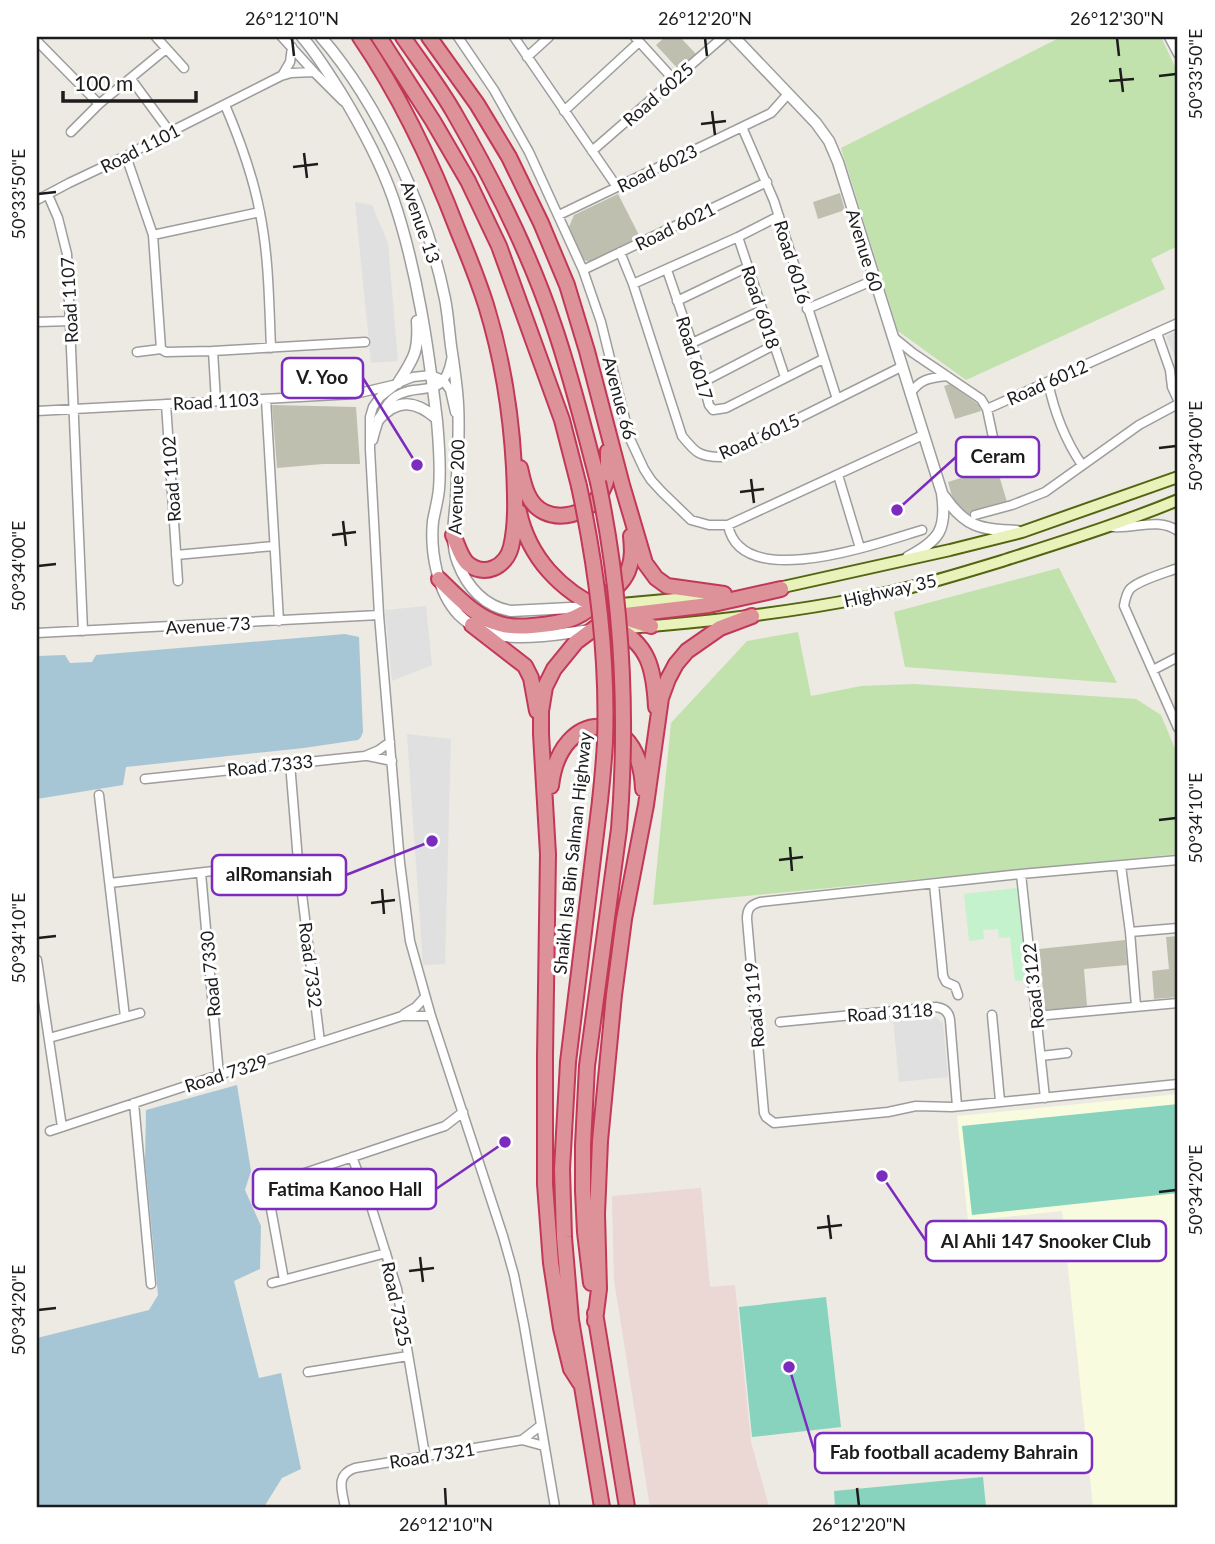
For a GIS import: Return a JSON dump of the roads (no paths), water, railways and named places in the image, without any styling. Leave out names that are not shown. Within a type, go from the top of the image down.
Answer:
[{"type":"highway","points":[[360,37],[394,92],[429,159],[486,306],[501,368],[513,443],[515,491],[509,554],[503,564],[483,571],[464,561],[453,535]]},
{"type":"highway","name":"Shaikh Isa Bin Salman Highway","points":[[379,37],[468,181],[499,246],[562,420],[579,486],[594,566],[603,662],[605,741],[568,1062],[562,1168],[571,1320],[602,1507]]},
{"type":"highway","points":[[403,37],[455,114],[490,179],[518,236],[552,320],[598,482],[614,573],[622,667],[624,745],[619,829],[587,1066],[583,1191],[595,1321],[627,1507]]},
{"type":"highway","points":[[429,37],[477,104],[509,157],[541,222],[567,285],[645,564],[656,578],[667,586],[724,594]]},
{"type":"highway","points":[[513,443],[528,496],[533,502],[547,514],[560,517],[574,514],[592,505],[604,489],[608,452],[605,414]]},
{"type":"highway","points":[[439,579],[478,614],[497,624],[520,627],[557,624],[573,619],[620,584],[630,566],[631,537],[622,485]]},
{"type":"highway","points":[[515,491],[522,527],[535,553],[551,575],[578,596],[583,609],[597,626]]},
{"type":"highway","points":[[580,1384],[571,1368],[561,1328],[551,1263],[545,1184],[548,854],[541,711],[545,687],[554,669],[576,642],[597,626],[781,589]]},
{"type":"highway","points":[[583,609],[618,622],[651,626]]},
{"type":"highway","points":[[595,1321],[599,1289],[597,1214],[600,1141],[618,970],[661,698],[668,678],[687,651],[720,628],[752,616]]},
{"type":"highway","points":[[618,622],[646,654],[653,671],[656,729]]},
{"type":"highway","points":[[472,625],[525,666],[535,693],[541,734]]},
{"type":"highway","points":[[547,817],[553,769],[561,750],[579,733],[606,726],[625,737],[639,763],[643,788],[639,843]]},
{"type":"main road","name":"Highway 35","points":[[583,609],[781,589],[950,551],[1022,531],[1178,477]]},
{"type":"main road","name":"Highway 35","points":[[651,626],[752,616],[864,598],[933,582],[1110,527],[1178,499]]},
{"type":"street","points":[[156,37],[184,68]]},
{"type":"street","points":[[282,37],[349,107]]},
{"type":"street","name":"Avenue 13","points":[[302,37],[349,107],[381,169],[412,264],[431,375]]},
{"type":"street","name":"Avenue 13","points":[[321,37],[348,73],[381,126],[401,166],[427,233],[445,299],[458,405],[458,429]]},
{"type":"street","name":"Avenue 66","points":[[458,37],[494,90],[524,142],[583,270],[601,322],[625,423],[644,469],[651,481],[691,520],[709,525],[727,525]]},
{"type":"street","points":[[514,37],[617,187]]},
{"type":"street","points":[[527,57],[549,37]]},
{"type":"street","name":"Road 6025","points":[[592,151],[723,37]]},
{"type":"street","name":"Avenue 60","points":[[734,37],[829,141],[838,162],[942,493]]},
{"type":"street","points":[[1169,37],[1178,54]]},
{"type":"street","points":[[564,111],[637,39],[674,80]]},
{"type":"street","points":[[37,40],[99,104]]},
{"type":"street","points":[[281,76],[290,62],[292,47]]},
{"type":"street","points":[[71,132],[99,104],[166,48]]},
{"type":"street","name":"Road 1101","points":[[37,200],[281,76],[314,72]]},
{"type":"street","points":[[131,79],[170,132]]},
{"type":"street","name":"Road 6023","points":[[559,215],[771,113],[788,94]]},
{"type":"street","points":[[225,105],[246,160],[260,212],[268,277],[271,348]]},
{"type":"street","name":"Road 6016","points":[[742,127],[779,216],[837,399]]},
{"type":"street","points":[[126,156],[153,235],[160,349]]},
{"type":"street","name":"Road 6021","points":[[583,270],[766,182]]},
{"type":"street","name":"Road 1107","points":[[48,195],[65,242],[74,409]]},
{"type":"street","points":[[153,235],[260,212]]},
{"type":"street","points":[[634,284],[779,216]]},
{"type":"street","points":[[398,383],[413,359],[418,341],[415,307],[396,232],[400,222]]},
{"type":"street","name":"Road 6018","points":[[738,237],[785,377]]},
{"type":"street","name":"Road 6015","points":[[620,252],[634,284],[682,436],[693,450],[706,457],[720,457],[901,367]]},
{"type":"street","points":[[677,301],[748,267]]},
{"type":"street","name":"Road 6017","points":[[667,270],[692,343],[709,405],[713,410],[726,408],[823,359]]},
{"type":"street","points":[[807,309],[874,279]]},
{"type":"street","points":[[692,343],[762,310]]},
{"type":"street","points":[[37,322],[70,320]]},
{"type":"street","name":"Road 6012","points":[[892,336],[981,399],[987,409],[1178,323]]},
{"type":"street","points":[[975,515],[1045,492],[1139,425],[1178,402],[1157,333]]},
{"type":"street","points":[[137,352],[160,349],[166,352],[213,351],[365,342]]},
{"type":"street","points":[[702,382],[774,345]]},
{"type":"street","points":[[213,351],[216,401]]},
{"type":"street","points":[[370,449],[386,406],[396,396],[409,391],[432,389],[443,380],[449,369],[452,353]]},
{"type":"street","points":[[443,380],[431,375],[413,377],[398,383],[380,397],[370,417],[379,615],[400,863],[410,942],[425,997],[514,1275],[555,1507]]},
{"type":"street","name":"Avenue 200","points":[[431,375],[440,456],[433,552],[447,599],[459,615],[491,634],[513,637],[597,626]]},
{"type":"street","points":[[910,394],[916,384],[924,380],[947,376]]},
{"type":"street","name":"Avenue 200","points":[[443,380],[450,390],[458,429],[453,535],[457,562],[467,581],[478,596],[492,605],[510,611],[583,609]]},
{"type":"street","points":[[1048,382],[1063,430],[1082,465]]},
{"type":"street","name":"Road 1103","points":[[37,411],[355,394],[398,383]]},
{"type":"street","points":[[265,399],[279,621]]},
{"type":"street","name":"Road 1102","points":[[166,404],[178,581]]},
{"type":"street","points":[[379,419],[388,410],[406,404],[428,411],[436,418]]},
{"type":"street","points":[[74,409],[83,631]]},
{"type":"street","points":[[987,409],[998,461]]},
{"type":"street","points":[[922,530],[860,548],[785,560],[758,557],[741,549],[731,538],[727,525],[923,435]]},
{"type":"street","points":[[838,475],[860,548]]},
{"type":"street","points":[[942,493],[964,521],[987,529],[1022,531]]},
{"type":"street","points":[[901,561],[927,547],[937,536],[944,512],[942,493]]},
{"type":"street","points":[[1110,527],[1156,523],[1166,524],[1178,531]]},
{"type":"street","points":[[176,555],[274,547]]},
{"type":"street","points":[[1178,568],[1130,589],[1124,606],[1178,728]]},
{"type":"street","name":"Avenue 73","points":[[37,633],[379,615]]},
{"type":"street","points":[[1153,670],[1178,657]]},
{"type":"street","name":"Road 7333","points":[[145,779],[365,756],[390,742]]},
{"type":"street","points":[[365,756],[392,761]]},
{"type":"street","name":"Road 7332","points":[[290,763],[298,861],[320,1042]]},
{"type":"street","points":[[99,795],[125,1017]]},
{"type":"street","name":"Road 3119","points":[[1178,860],[760,902],[750,908],[747,919],[764,1113],[770,1121],[779,1124],[888,1112],[910,1107],[957,1106],[1178,1084]]},
{"type":"street","points":[[110,883],[298,861]]},
{"type":"street","points":[[1121,866],[1136,1006]]},
{"type":"street","name":"Road 7330","points":[[201,873],[219,1075]]},
{"type":"street","name":"Road 3122","points":[[1021,874],[1045,1098]]},
{"type":"street","points":[[934,884],[943,976],[946,982],[955,986],[958,995]]},
{"type":"street","points":[[1130,933],[1178,928]]},
{"type":"street","points":[[37,960],[62,1127]]},
{"type":"street","name":"Road 7329","points":[[50,1131],[402,1016],[425,997]]},
{"type":"street","points":[[1036,1016],[1178,1003]]},
{"type":"street","name":"Road 3118","points":[[780,1022],[936,1007],[943,1009],[950,1017],[957,1106]]},
{"type":"street","points":[[49,1038],[140,1013]]},
{"type":"street","points":[[992,1015],[1000,1101]]},
{"type":"street","name":"Road 7329","points":[[402,1016],[431,1016]]},
{"type":"street","points":[[1041,1056],[1066,1053]]},
{"type":"street","points":[[134,1103],[151,1284]]},
{"type":"street","points":[[284,1280],[269,1198],[272,1184],[445,1126],[463,1112]]},
{"type":"street","points":[[445,1126],[468,1128]]},
{"type":"street","name":"Road 7325","points":[[352,1157],[397,1289],[425,1455]]},
{"type":"street","points":[[272,1283],[386,1253]]},
{"type":"street","points":[[308,1372],[408,1356]]},
{"type":"street","name":"Road 7321","points":[[522,1440],[540,1426]]},
{"type":"street","name":"Road 7321","points":[[345,1507],[341,1480],[344,1474],[355,1468],[522,1440],[544,1446]]},
{"type":"water","points":[[345,634],[359,637],[363,732],[358,740],[126,767],[123,785],[37,799],[37,656],[65,655],[70,663],[92,662],[96,655]]},
{"type":"water","points":[[237,1085],[251,1171],[245,1190],[261,1226],[260,1269],[234,1281],[259,1378],[281,1373],[301,1469],[282,1478],[264,1507],[37,1507],[37,1338],[149,1310],[158,1295],[145,1161],[146,1110]]},
{"type":"place","name":"V. Yoo","points":[[417,465]]},
{"type":"place","name":"Ceram","points":[[897,510]]},
{"type":"place","name":"alRomansiah","points":[[432,841]]},
{"type":"place","name":"Fatima Kanoo Hall","points":[[505,1142]]},
{"type":"place","name":"Al Ahli 147 Snooker Club","points":[[882,1176]]},
{"type":"place","name":"Fab football academy Bahrain","points":[[789,1367]]}]
